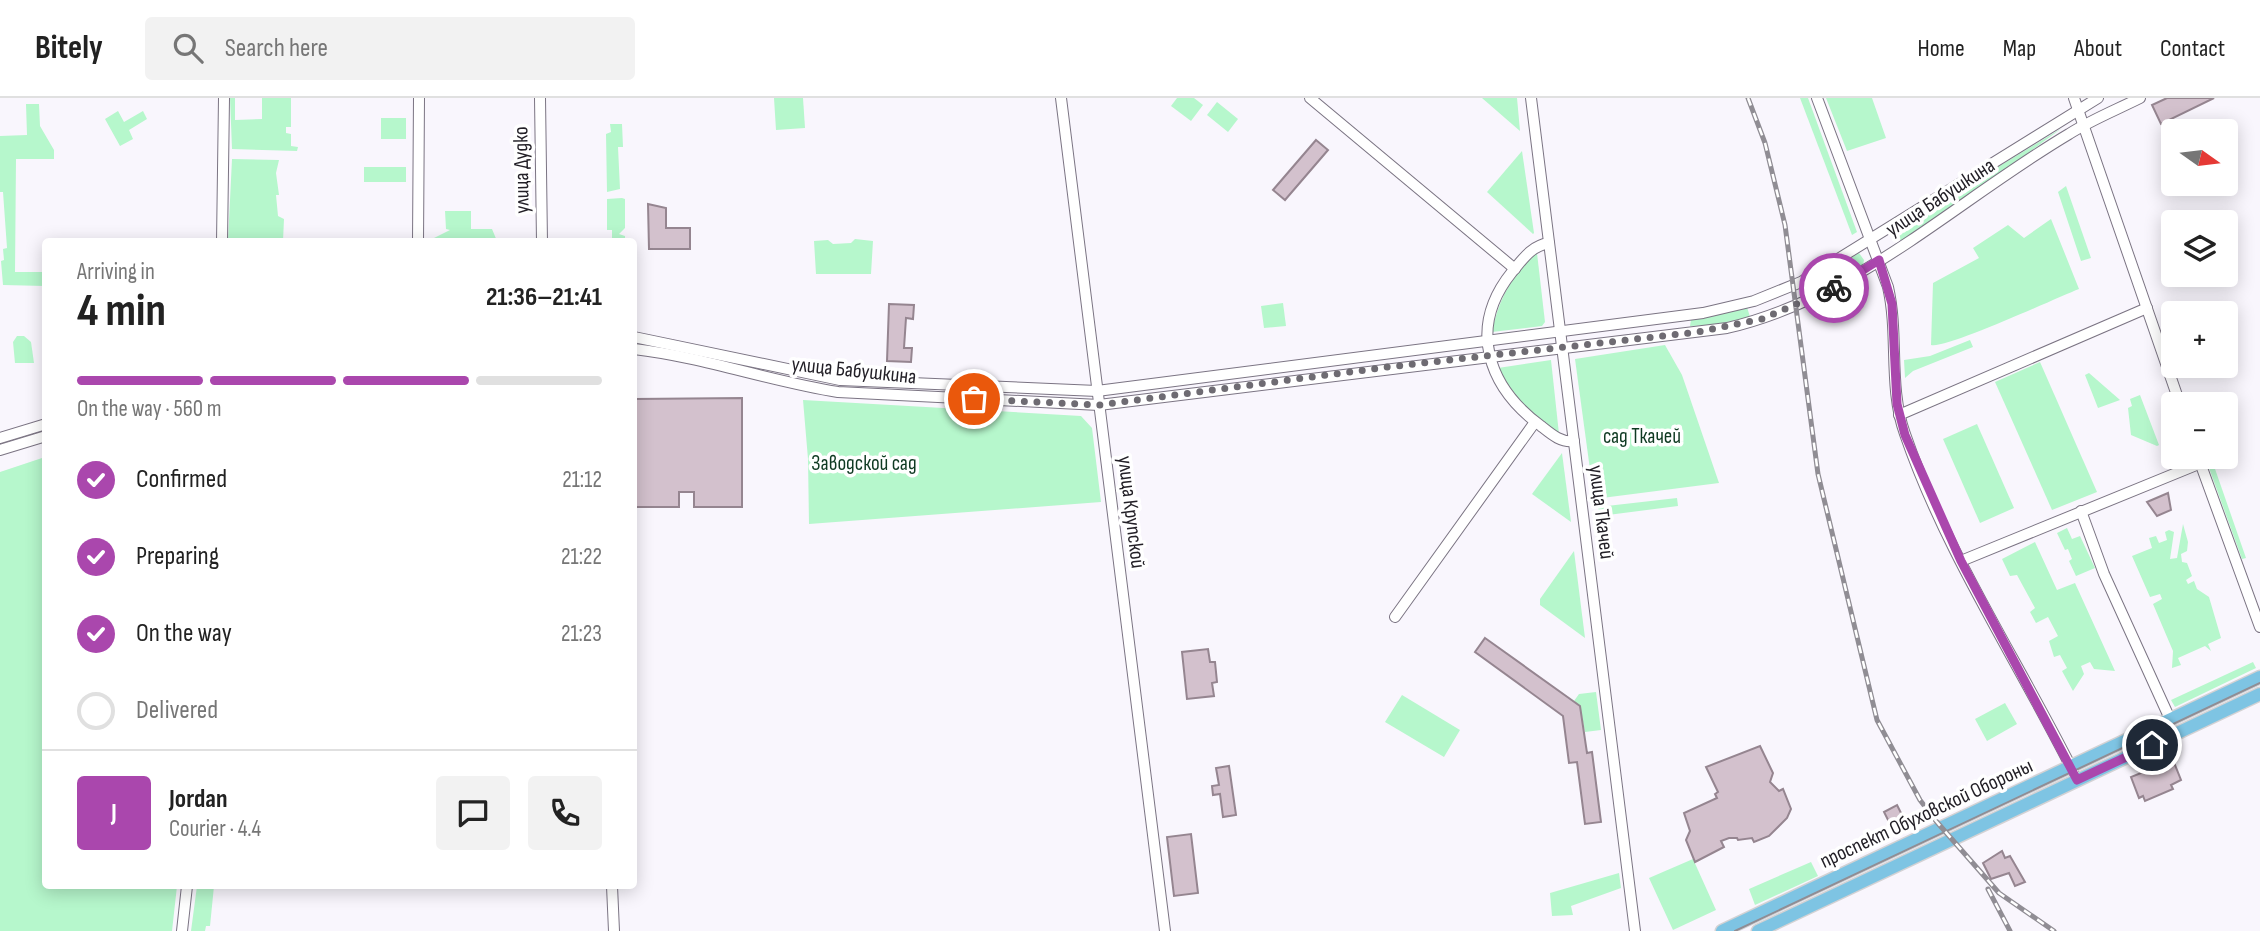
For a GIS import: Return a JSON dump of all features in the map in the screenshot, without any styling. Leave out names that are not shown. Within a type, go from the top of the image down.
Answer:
[{"type":"main road","name":"проспект Обуховской Обороны","points":[[1722,931],[2260,677]]},
{"type":"main road","name":"проспект Обуховской Обороны","points":[[1758,931],[2260,694]]},
{"type":"street","points":[[222,238],[224,98]]},
{"type":"street","points":[[418,238],[419,98]]},
{"type":"street","name":"улица Дудко","points":[[540,98],[542,238]]},
{"type":"street","name":"улица Крупской","points":[[1061,98],[1164,931]]},
{"type":"street","points":[[1310,98],[1515,269]]},
{"type":"street","name":"улица Ткачей","points":[[1531,98],[1544,244],[1562,347],[1635,931]]},
{"type":"street","points":[[1817,98],[1872,240],[1893,314],[1899,415],[1961,561],[2077,780]]},
{"type":"street","points":[[2074,98],[2176,392]]},
{"type":"street","name":"улица Бабушкина","points":[[637,338],[840,380],[1097,391],[1488,343],[1703,313],[1754,301],[1801,282],[2098,98]]},
{"type":"street","name":"улица Бабушкина","points":[[637,349],[689,358],[800,386],[838,392],[1099,405],[1489,355],[1698,332],[1762,319],[1838,286],[2083,126],[2140,98]]},
{"type":"street","points":[[1544,244],[1515,269],[1492,305],[1489,355],[1493,372],[1506,394],[1535,422],[1566,443],[1574,442]]},
{"type":"street","points":[[1801,282],[1803,302]]},
{"type":"street","points":[[1754,301],[1762,319]]},
{"type":"street","points":[[1899,415],[2147,308]]},
{"type":"street","points":[[1395,617],[1535,422]]},
{"type":"street","points":[[0,438],[42,425]]},
{"type":"street","points":[[0,450],[42,437]]},
{"type":"street","points":[[1961,561],[2178,469]]},
{"type":"street","points":[[2202,469],[2260,627]]},
{"type":"street","points":[[2081,511],[2104,573],[2170,719]]},
{"type":"street","points":[[182,931],[187,889]]},
{"type":"street","points":[[612,889],[614,931]]},
{"type":"green space","points":[[230,98],[235,98],[235,120],[262,119],[262,98],[291,98],[291,127],[286,127],[286,133],[291,134],[291,146],[298,147],[297,151],[232,149]]},
{"type":"green space","points":[[774,98],[803,98],[805,128],[776,130]]},
{"type":"green space","points":[[1177,98],[1194,98],[1203,105],[1191,121],[1171,106]]},
{"type":"green space","points":[[1482,98],[1517,98],[1520,131]]},
{"type":"green space","points":[[1800,98],[1808,98],[1857,232],[1852,235]]},
{"type":"green space","points":[[1826,98],[1872,98],[1886,138],[1847,151]]},
{"type":"green space","points":[[1217,102],[1238,119],[1228,132],[1207,115]]},
{"type":"green space","points":[[26,104],[39,104],[40,126],[54,150],[54,159],[16,159],[15,272],[42,272],[42,286],[3,285],[1,261],[4,260],[3,249],[7,248],[3,192],[0,192],[0,136],[27,135]]},
{"type":"green space","points":[[118,111],[124,122],[143,111],[147,119],[129,130],[133,139],[120,146],[105,119]]},
{"type":"green space","points":[[381,118],[406,118],[406,139],[381,139]]},
{"type":"green space","points":[[610,124],[622,124],[623,147],[618,147],[620,189],[607,192],[606,134],[611,132]]},
{"type":"green space","points":[[2062,128],[1980,189],[1902,240],[1893,240],[1891,232]]},
{"type":"green space","points":[[1522,151],[1534,233],[1533,234],[1487,192]]},
{"type":"green space","points":[[232,159],[279,160],[276,173],[279,195],[276,195],[278,216],[284,219],[283,238],[228,238]]},
{"type":"green space","points":[[364,167],[406,167],[406,182],[364,182]]},
{"type":"green space","points":[[2066,186],[2091,258],[2081,261],[2058,192]]},
{"type":"green space","points":[[607,199],[625,199],[625,228],[619,234],[625,238],[612,238],[612,230],[607,230]]},
{"type":"green space","points":[[445,211],[471,211],[471,229],[492,229],[496,238],[434,238],[450,230],[446,229]]},
{"type":"green space","points":[[2051,219],[2079,289],[1956,340],[1931,345],[1933,283],[1979,258],[1973,248],[2008,225],[2024,238]]},
{"type":"green space","points":[[855,239],[873,241],[871,274],[816,274],[814,241],[828,240],[833,244],[851,243]]},
{"type":"green space","points":[[1537,253],[1545,322],[1542,326],[1492,332],[1506,290],[1532,254]]},
{"type":"green space","points":[[1859,253],[1864,260],[1863,265],[1809,294],[1808,284]]},
{"type":"green space","points":[[1283,303],[1286,326],[1264,328],[1261,306]]},
{"type":"green space","points":[[1747,307],[1750,317],[1714,325],[1690,326],[1691,320]]},
{"type":"green space","points":[[17,336],[24,336],[31,342],[34,363],[15,363],[13,342]]},
{"type":"green space","points":[[1970,340],[1973,347],[1913,371],[1905,378],[1904,360],[1930,356]]},
{"type":"green space","name":"сад Ткачей","points":[[1665,345],[1682,375],[1719,483],[1594,499],[1575,359]]},
{"type":"green space","points":[[1551,360],[1559,434],[1520,405],[1498,368]]},
{"type":"green space","points":[[2040,362],[2097,492],[2052,510],[1995,382]]},
{"type":"green space","points":[[2089,373],[2120,400],[2098,408],[2085,375]]},
{"type":"green space","points":[[2140,395],[2159,445],[2157,446],[2131,435],[2128,408],[2132,406],[2130,399]]},
{"type":"green space","name":"Заводской сад","points":[[803,400],[1081,416],[1092,428],[1101,502],[809,524],[808,459]]},
{"type":"green space","points":[[1977,424],[2014,508],[1980,523],[1943,439]]},
{"type":"green space","points":[[1562,453],[1571,522],[1532,494]]},
{"type":"green space","points":[[42,458],[42,889],[177,889],[172,931],[0,931],[0,472]]},
{"type":"green space","points":[[2209,469],[2215,469],[2246,558],[2242,559]]},
{"type":"green space","points":[[1677,498],[1678,506],[1600,516],[1598,507]]},
{"type":"green space","points":[[2183,524],[2188,542],[2187,551],[2181,554],[2182,562],[2187,563],[2192,576],[2186,580],[2188,584],[2194,581],[2197,589],[2209,597],[2221,638],[2208,644],[2211,651],[2205,646],[2178,658],[2181,665],[2172,668],[2173,651],[2153,604],[2162,599],[2160,594],[2150,597],[2132,556],[2152,548],[2149,538],[2156,536],[2159,543],[2167,540],[2165,532],[2169,530],[2174,532],[2170,559],[2177,558]]},
{"type":"green space","points":[[2067,528],[2072,539],[2080,536],[2095,568],[2076,576],[2069,561],[2072,559],[2068,549],[2065,550],[2057,533]]},
{"type":"green space","points":[[2035,542],[2057,590],[2075,583],[2115,671],[2094,669],[2090,662],[2081,666],[2084,674],[2073,691],[2062,671],[2067,668],[2060,655],[2054,657],[2049,641],[2058,636],[2048,617],[2036,623],[2030,612],[2035,608],[2017,575],[2010,576],[2002,559]]},
{"type":"green space","points":[[1574,551],[1585,638],[1540,605],[1540,599]]},
{"type":"green space","points":[[2253,662],[2256,668],[2175,707],[2171,700]]},
{"type":"green space","points":[[1596,692],[1601,730],[1585,732],[1580,706],[1574,701],[1579,694]]},
{"type":"green space","points":[[1402,695],[1460,730],[1444,757],[1385,722]]},
{"type":"green space","points":[[2005,703],[2017,724],[1987,741],[1975,719]]},
{"type":"green space","points":[[1693,859],[1716,910],[1673,930],[1649,878]]},
{"type":"green space","points":[[1811,862],[1818,876],[1755,905],[1749,889]]},
{"type":"green space","points":[[1619,873],[1621,888],[1571,906],[1573,915],[1552,916],[1550,893]]},
{"type":"green space","points":[[197,889],[214,889],[210,926],[206,926],[205,931],[191,931]]},
{"type":"building","points":[[2167,98],[2214,98],[2171,119],[2161,119],[2161,124],[2152,105]]},
{"type":"building","points":[[1316,140],[1328,150],[1285,200],[1273,190]]},
{"type":"building","points":[[648,204],[666,208],[666,228],[690,228],[690,249],[649,249]]},
{"type":"building","points":[[889,304],[914,305],[913,319],[906,318],[904,348],[912,348],[911,362],[887,361]]},
{"type":"building","points":[[742,398],[742,507],[694,507],[694,492],[679,492],[679,507],[637,507],[637,399]]},
{"type":"building","points":[[2168,493],[2171,510],[2157,516],[2147,502]]},
{"type":"building","points":[[1485,638],[1580,706],[1587,753],[1592,752],[1601,822],[1585,824],[1577,762],[1569,763],[1563,716],[1475,652]]},
{"type":"building","points":[[1208,649],[1210,662],[1215,662],[1217,682],[1212,683],[1214,696],[1187,699],[1182,652]]},
{"type":"building","points":[[1760,746],[1773,773],[1770,782],[1779,791],[1783,789],[1791,809],[1787,818],[1769,836],[1754,842],[1752,838],[1729,838],[1721,841],[1724,847],[1695,862],[1686,840],[1690,831],[1684,813],[1717,798],[1715,794],[1718,792],[1706,767]]},
{"type":"building","points":[[2173,760],[2181,780],[2171,785],[2173,789],[2145,801],[2143,796],[2139,798],[2131,777]]},
{"type":"building","points":[[1229,766],[1236,815],[1223,817],[1220,794],[1213,795],[1212,786],[1219,785],[1216,768]]},
{"type":"building","points":[[1897,805],[1908,827],[1895,834],[1884,812]]},
{"type":"building","points":[[1191,834],[1198,893],[1174,896],[1167,837]]},
{"type":"building","points":[[2002,851],[2005,858],[2010,856],[2025,882],[2015,886],[2009,873],[1991,879],[1983,863]]},
{"type":"tram line","points":[[1735,931],[2260,683]]},
{"type":"railway","points":[[1748,98],[1765,143],[1785,225],[1818,474],[1877,720],[1920,800],[1936,821],[1999,893],[2054,931]]},
{"type":"railway","points":[[1988,889],[2010,931]]},
{"type":"way so far","points":[[974,399],[1099,405],[1388,367],[1698,332],[1762,319],[1834,288]]},
{"type":"route","points":[[1834,288],[1879,260],[1892,304],[1897,404],[1905,435],[1961,561],[2077,780],[2152,745]]}]
